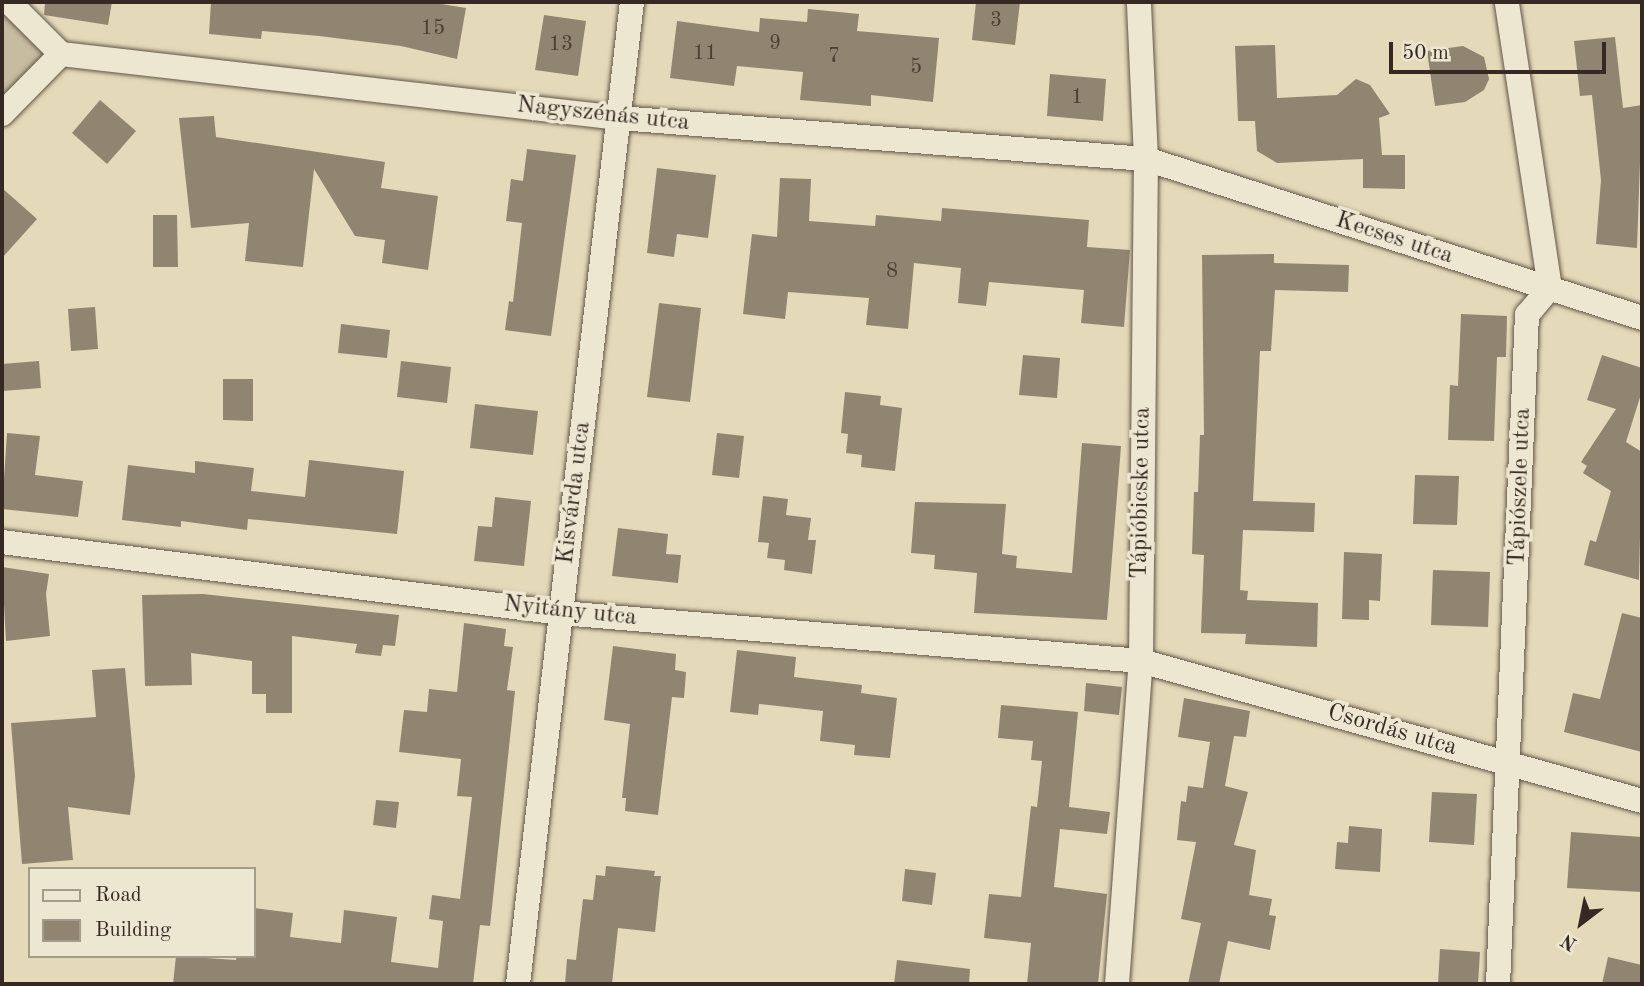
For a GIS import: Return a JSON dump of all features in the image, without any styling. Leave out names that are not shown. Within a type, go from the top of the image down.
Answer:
[{"type":"street","points":[[2,114],[61,54],[9,2]]},
{"type":"street","name":"Kisvárda utca","points":[[518,984],[632,2]]},
{"type":"street","name":"Tápióbicske utca","points":[[1117,984],[1141,660],[1146,159],[1139,2]]},
{"type":"street","points":[[1507,2],[1550,288]]},
{"type":"street","name":"Nagyszénás utca","points":[[61,54],[619,118],[1146,159]]},
{"type":"street","name":"Kecses utca","points":[[1146,159],[1642,318]]},
{"type":"street","name":"Tápiószele utca","points":[[1498,984],[1511,764],[1527,315],[1550,288]]},
{"type":"street","name":"Nyitány utca","points":[[2,542],[561,613],[1141,660]]},
{"type":"street","name":"Csordás utca","points":[[1141,660],[1642,801]]},
{"type":"shaded area","points":[[2,2],[61,54],[2,114]]},
{"type":"building","points":[[45,2],[112,2],[108,25],[44,15]]},
{"type":"building","points":[[211,2],[429,2],[466,8],[457,59],[401,46],[319,36],[262,31],[261,39],[209,34]]},
{"type":"building","points":[[976,2],[1020,2],[1015,45],[972,40]]},
{"type":"building","points":[[808,9],[859,14],[857,31],[939,38],[933,102],[871,95],[871,106],[800,100],[803,72],[737,66],[734,86],[670,78],[677,21],[759,32],[760,18],[807,22]]},
{"type":"building","points":[[544,15],[586,21],[578,76],[535,70]]},
{"type":"building","points":[[1615,37],[1623,108],[1642,105],[1637,248],[1596,244],[1601,180],[1592,95],[1580,96],[1574,41]]},
{"type":"building","points":[[1275,45],[1277,98],[1337,95],[1356,79],[1370,85],[1390,114],[1379,118],[1382,155],[1405,155],[1405,189],[1363,188],[1363,159],[1277,163],[1257,151],[1255,121],[1238,121],[1235,46]]},
{"type":"building","points":[[1463,46],[1484,57],[1489,79],[1484,90],[1465,102],[1435,106],[1427,51]]},
{"type":"building","points":[[1050,74],[1106,79],[1103,121],[1047,116]]},
{"type":"building","points":[[100,100],[136,131],[107,164],[72,133]]},
{"type":"building","points":[[214,116],[216,137],[385,162],[381,188],[438,196],[428,270],[382,263],[385,240],[355,236],[314,169],[303,267],[245,261],[249,223],[191,228],[179,118]]},
{"type":"building","points":[[527,149],[576,155],[551,336],[505,330],[509,301],[513,302],[522,223],[506,221],[511,179],[523,181]]},
{"type":"building","points":[[657,168],[716,175],[708,238],[677,234],[674,257],[647,253]]},
{"type":"building","points":[[780,178],[811,179],[809,221],[875,226],[876,215],[941,221],[942,208],[1089,220],[1087,247],[1130,250],[1124,327],[1081,323],[1084,290],[989,282],[986,306],[958,303],[961,268],[914,263],[908,329],[866,325],[869,298],[788,292],[785,319],[743,314],[752,234],[777,237]]},
{"type":"building","points":[[2,188],[37,219],[2,258]]},
{"type":"building","points":[[153,215],[177,215],[178,267],[153,267]]},
{"type":"building","points":[[1274,254],[1274,263],[1349,265],[1348,292],[1275,290],[1271,351],[1260,351],[1253,501],[1315,503],[1314,532],[1243,530],[1240,590],[1248,591],[1247,600],[1318,603],[1317,647],[1245,644],[1246,634],[1201,633],[1204,555],[1192,554],[1194,492],[1198,492],[1200,435],[1204,435],[1202,255]]},
{"type":"building","points":[[659,303],[701,308],[690,402],[647,397]]},
{"type":"building","points":[[95,307],[98,349],[71,351],[68,309]]},
{"type":"building","points":[[1461,314],[1507,316],[1506,357],[1497,357],[1494,441],[1448,440],[1450,385],[1458,386]]},
{"type":"building","points":[[341,324],[390,330],[387,358],[338,353]]},
{"type":"building","points":[[1023,355],[1060,358],[1057,398],[1019,395]]},
{"type":"building","points":[[1602,355],[1642,368],[1642,391],[1626,442],[1642,452],[1639,580],[1584,565],[1590,540],[1596,542],[1611,491],[1583,473],[1587,466],[1581,462],[1616,409],[1587,400]]},
{"type":"building","points":[[39,361],[41,388],[2,391],[2,364]]},
{"type":"building","points":[[401,361],[451,367],[447,403],[397,397]]},
{"type":"building","points":[[223,379],[253,379],[253,421],[223,420]]},
{"type":"building","points":[[845,392],[881,396],[880,405],[902,408],[895,471],[861,467],[862,455],[846,453],[848,434],[841,433]]},
{"type":"building","points":[[475,404],[538,411],[533,455],[470,448]]},
{"type":"building","points":[[7,433],[40,436],[35,475],[83,481],[78,517],[2,509]]},
{"type":"building","points":[[717,433],[744,436],[739,478],[712,475]]},
{"type":"building","points":[[1082,443],[1121,446],[1107,620],[974,613],[977,573],[934,569],[935,555],[911,553],[915,502],[1006,504],[1002,554],[1017,556],[1016,568],[1072,573]]},
{"type":"building","points":[[309,460],[404,471],[397,534],[248,519],[247,530],[181,521],[181,527],[122,520],[128,465],[195,473],[195,461],[254,468],[251,491],[305,497]]},
{"type":"building","points":[[1415,475],[1459,476],[1457,525],[1413,524]]},
{"type":"building","points":[[763,496],[788,499],[786,515],[811,518],[808,540],[816,540],[812,574],[784,570],[785,560],[767,558],[769,543],[758,542]]},
{"type":"building","points":[[495,497],[531,501],[524,566],[474,561],[478,526],[492,527]]},
{"type":"building","points":[[618,528],[668,534],[666,554],[681,555],[678,583],[612,576]]},
{"type":"building","points":[[1344,552],[1382,554],[1380,601],[1369,600],[1369,620],[1342,619]]},
{"type":"building","points":[[2,567],[49,574],[46,594],[50,636],[6,641]]},
{"type":"building","points":[[1433,570],[1490,572],[1488,627],[1431,625]]},
{"type":"building","points":[[203,594],[399,615],[395,646],[383,645],[381,656],[355,653],[357,644],[292,636],[292,713],[266,713],[266,694],[252,694],[252,661],[191,653],[192,685],[145,686],[142,595]]},
{"type":"building","points":[[1622,613],[1642,618],[1642,752],[1564,732],[1573,693],[1600,699]]},
{"type":"building","points":[[464,623],[506,629],[504,646],[513,647],[507,690],[515,691],[490,926],[480,925],[473,984],[173,984],[176,958],[256,958],[256,908],[293,913],[290,937],[341,943],[344,910],[397,917],[391,962],[438,968],[443,921],[429,919],[432,895],[460,899],[472,797],[457,796],[461,759],[399,752],[404,710],[427,712],[429,689],[457,692]]},
{"type":"building","points":[[613,646],[676,654],[675,670],[686,672],[684,698],[672,697],[658,815],[625,811],[626,798],[622,798],[630,724],[604,720]]},
{"type":"building","points":[[737,650],[796,657],[794,677],[862,685],[861,693],[897,698],[890,758],[854,755],[855,745],[820,741],[823,711],[759,704],[758,715],[730,712]]},
{"type":"building","points":[[125,668],[135,776],[130,815],[68,807],[73,860],[22,864],[11,723],[96,717],[92,670]]},
{"type":"building","points":[[1086,683],[1122,687],[1119,715],[1084,711]]},
{"type":"building","points":[[1184,698],[1250,711],[1246,737],[1234,736],[1225,786],[1248,792],[1234,845],[1256,850],[1249,895],[1272,899],[1269,915],[1276,916],[1270,950],[1228,941],[1219,984],[1188,984],[1201,923],[1181,919],[1196,842],[1177,840],[1181,801],[1186,802],[1188,786],[1203,788],[1210,742],[1178,737]]},
{"type":"building","points":[[1001,705],[1078,712],[1069,807],[1110,812],[1107,834],[1060,829],[1054,887],[1107,894],[1098,984],[1027,984],[1031,943],[984,938],[989,894],[1021,897],[1031,806],[1037,807],[1042,761],[1031,760],[1033,741],[998,738]]},
{"type":"building","points":[[1432,792],[1477,794],[1474,845],[1429,842]]},
{"type":"building","points":[[376,800],[399,802],[396,828],[373,825]]},
{"type":"building","points":[[1349,826],[1382,829],[1380,872],[1335,869],[1337,842],[1348,843]]},
{"type":"building","points":[[1571,832],[1642,837],[1642,892],[1567,888]]},
{"type":"building","points":[[606,866],[655,871],[654,876],[661,876],[655,932],[618,928],[612,984],[565,984],[567,959],[576,960],[583,899],[593,900],[596,875],[605,876]]},
{"type":"building","points":[[905,869],[936,873],[932,905],[902,901]]},
{"type":"building","points":[[1440,949],[1480,952],[1478,984],[1438,984]]},
{"type":"building","points":[[1608,957],[1642,965],[1642,984],[1602,984]]},
{"type":"building","points":[[897,960],[970,969],[969,984],[894,984]]}]
